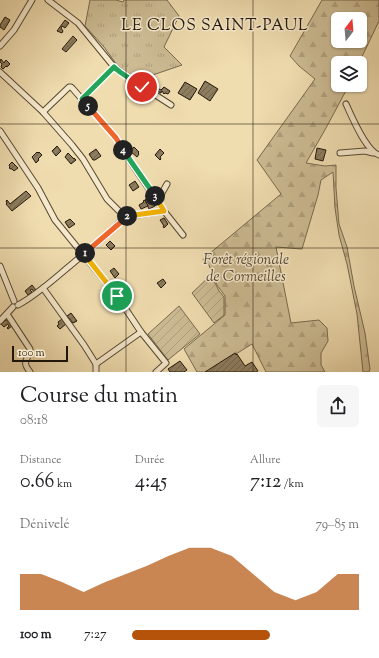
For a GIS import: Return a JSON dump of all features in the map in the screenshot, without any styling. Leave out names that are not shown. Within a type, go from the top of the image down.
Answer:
[{"type":"street","points":[[0,46],[14,30],[32,0]]},
{"type":"street","points":[[48,0],[78,23],[114,67],[171,105]]},
{"type":"street","points":[[82,99],[114,67]]},
{"type":"street","points":[[0,72],[43,112],[78,152],[107,199],[125,217]]},
{"type":"street","points":[[43,112],[71,87],[116,138],[164,211],[183,235]]},
{"type":"street","points":[[346,104],[367,145],[377,154]]},
{"type":"street","points":[[0,131],[38,188],[56,220],[117,296],[141,332],[166,363],[156,372]]},
{"type":"street","points":[[340,153],[365,151],[377,154]]},
{"type":"street","points":[[158,200],[167,184]]},
{"type":"street","points":[[0,321],[15,304],[43,288],[125,217],[164,211]]},
{"type":"street","points":[[0,266],[15,304]]},
{"type":"street","points":[[43,288],[96,364],[96,372]]},
{"type":"street","points":[[7,314],[30,349],[25,365],[30,372]]},
{"type":"street","points":[[96,364],[141,332]]},
{"type":"green space","points":[[90,0],[116,0],[123,2],[124,0],[167,0],[179,16],[164,47],[182,65],[138,80],[117,65],[104,47],[85,26]]},
{"type":"green space","name":"Forêt régionale de Cormeilles","points":[[322,0],[379,0],[379,21],[367,46],[367,12],[331,12],[331,48],[366,48],[362,56],[331,56],[331,92],[345,92],[306,163],[325,166],[336,165],[339,224],[347,247],[365,333],[370,369],[369,372],[363,372],[357,314],[347,264],[339,235],[335,208],[333,172],[321,180],[302,249],[276,247],[291,323],[319,320],[327,328],[328,341],[321,353],[321,365],[325,372],[266,372],[252,344],[207,372],[197,372],[184,349],[225,315],[225,296],[217,285],[208,263],[204,262],[203,259],[281,194],[257,160],[315,79],[299,66],[290,56]]},
{"type":"green space","points":[[211,275],[219,291],[224,297],[224,315],[214,323],[192,293]]},
{"type":"green space","points":[[179,306],[200,334],[168,360],[148,334]]},
{"type":"building","points":[[5,17],[10,20],[4,30],[0,27],[0,25]]},
{"type":"building","points":[[65,20],[69,23],[65,28],[62,26],[62,33],[57,31]]},
{"type":"building","points":[[73,36],[77,40],[66,52],[62,49]]},
{"type":"building","points":[[1,59],[4,63],[6,60],[10,64],[3,69],[0,62]]},
{"type":"building","points":[[205,81],[218,89],[210,101],[198,93]]},
{"type":"building","points":[[185,82],[197,89],[190,100],[178,93]]},
{"type":"building","points":[[164,87],[170,91],[168,94],[164,94],[162,91],[161,93],[157,91],[159,89],[161,90]]},
{"type":"building","points":[[57,146],[61,151],[56,156],[52,151]]},
{"type":"building","points":[[134,147],[139,152],[137,157],[130,151]]},
{"type":"building","points":[[317,148],[326,150],[323,161],[315,159]]},
{"type":"building","points":[[96,149],[101,156],[93,160],[89,154]]},
{"type":"building","points":[[160,149],[164,153],[160,157],[160,160],[155,155]]},
{"type":"building","points":[[37,152],[42,155],[36,163],[32,157]]},
{"type":"building","points":[[68,153],[76,160],[71,164],[65,157]]},
{"type":"building","points":[[12,162],[18,168],[14,171],[9,168],[9,165]]},
{"type":"building","points":[[135,181],[139,187],[133,191],[129,185]]},
{"type":"building","points":[[26,191],[31,196],[12,211],[6,204],[6,201],[7,200],[10,204]]},
{"type":"building","points":[[148,198],[149,200],[147,201],[149,204],[153,202],[155,206],[149,209],[145,200]]},
{"type":"building","points":[[145,200],[148,206],[141,209],[139,205]]},
{"type":"building","points":[[164,218],[168,224],[164,228],[160,220]]},
{"type":"building","points":[[70,219],[75,224],[69,228],[65,222]]},
{"type":"building","points":[[110,241],[115,246],[111,250],[106,245]]},
{"type":"building","points":[[114,268],[119,274],[115,278],[110,271]]},
{"type":"building","points":[[163,279],[166,283],[161,288],[157,283]]},
{"type":"building","points":[[32,285],[36,290],[34,292],[32,289],[30,290],[32,292],[28,295],[25,291]]},
{"type":"building","points":[[71,313],[77,321],[73,323],[67,316]]},
{"type":"building","points":[[62,319],[66,324],[60,329],[57,326],[59,324],[58,322]]},
{"type":"building","points":[[6,320],[12,326],[8,329],[8,324],[4,327],[1,324]]},
{"type":"building","points":[[235,353],[245,366],[252,362],[258,371],[205,372]]},
{"type":"building","points":[[180,361],[187,370],[184,372],[170,372],[168,369]]},
{"type":"district","name":"LE CLOS SAINT-PAUL","points":[[215,24]]},
{"type":"route","points":[[117,296],[84,254],[125,217],[164,211],[116,138],[82,99],[114,67],[142,87]]}]
